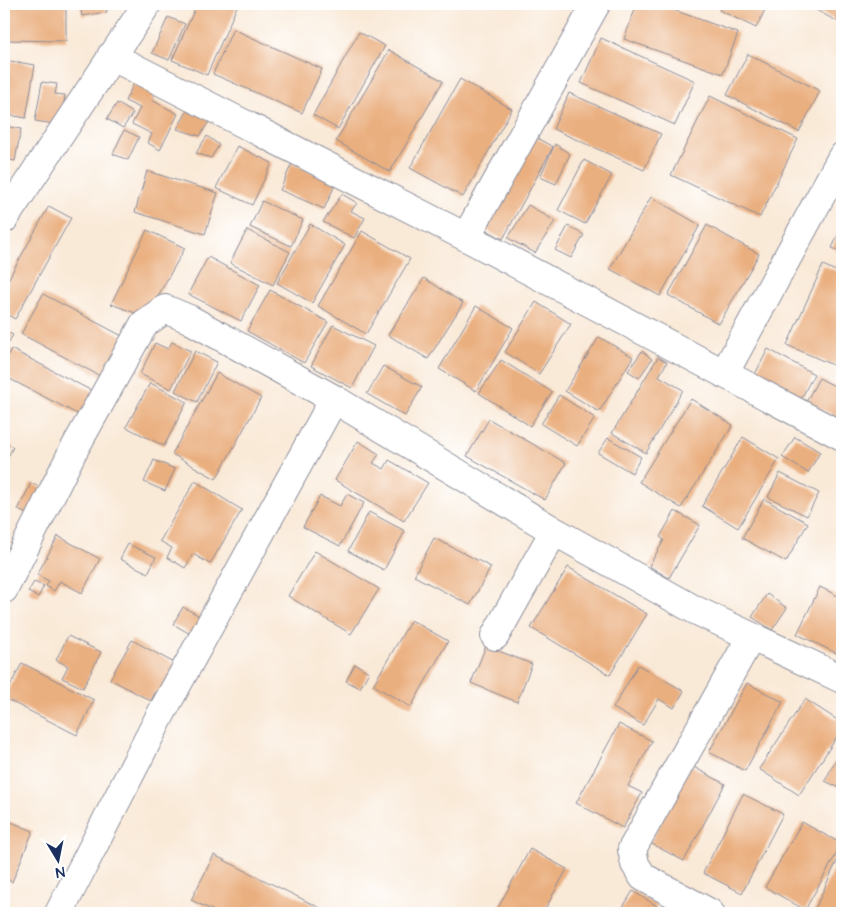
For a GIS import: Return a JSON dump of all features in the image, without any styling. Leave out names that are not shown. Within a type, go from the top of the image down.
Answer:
[{"type":"street","points":[[4,219],[147,4]]},
{"type":"street","points":[[466,237],[596,4]]},
{"type":"street","points":[[111,56],[466,237],[842,436]]},
{"type":"street","points":[[724,374],[842,156]]},
{"type":"street","points":[[4,589],[72,453],[144,324],[165,310],[189,319],[334,400],[554,531],[695,610],[842,679]]},
{"type":"street","points":[[59,913],[161,714],[334,400]]},
{"type":"street","points":[[495,636],[554,531]]},
{"type":"street","points":[[710,913],[643,877],[635,864],[632,849],[751,637]]},
{"type":"building","points":[[4,4],[66,4],[66,41],[4,40]]},
{"type":"building","points":[[80,4],[106,4],[107,12],[82,16]]},
{"type":"building","points":[[197,4],[238,4],[207,75],[172,60]]},
{"type":"building","points":[[637,4],[657,4],[738,33],[723,74],[624,39]]},
{"type":"building","points":[[722,4],[768,4],[756,28],[719,10]]},
{"type":"building","points":[[805,4],[842,4],[842,24]]},
{"type":"building","points":[[168,17],[185,24],[169,60],[152,53]]},
{"type":"building","points":[[233,29],[322,69],[302,113],[213,74]]},
{"type":"building","points":[[359,32],[385,46],[338,129],[313,115]]},
{"type":"building","points":[[601,38],[695,81],[675,125],[581,83]]},
{"type":"building","points":[[389,50],[443,81],[390,172],[336,141]]},
{"type":"building","points":[[748,54],[820,91],[799,132],[727,95]]},
{"type":"building","points":[[4,60],[35,65],[26,118],[4,114]]},
{"type":"building","points":[[460,79],[512,109],[463,197],[410,168]]},
{"type":"building","points":[[42,82],[57,84],[55,94],[65,95],[61,125],[35,121]]},
{"type":"building","points":[[134,83],[155,94],[152,100],[178,114],[160,150],[148,143],[152,134],[132,124],[140,108],[125,101]]},
{"type":"building","points":[[569,93],[661,134],[644,170],[553,129]]},
{"type":"building","points":[[710,96],[798,139],[760,217],[671,175]]},
{"type":"building","points":[[117,103],[133,113],[123,128],[107,119]]},
{"type":"building","points":[[189,108],[210,120],[200,136],[177,129]]},
{"type":"building","points":[[4,126],[21,129],[15,161],[4,159]]},
{"type":"building","points":[[124,130],[139,137],[128,160],[113,154]]},
{"type":"building","points":[[207,136],[219,145],[211,158],[196,153]]},
{"type":"building","points":[[535,137],[553,147],[503,239],[485,229]]},
{"type":"building","points":[[555,144],[570,154],[556,184],[540,177]]},
{"type":"building","points":[[237,146],[272,163],[252,205],[216,188]]},
{"type":"building","points":[[584,160],[612,175],[585,224],[558,210]]},
{"type":"building","points":[[292,163],[336,183],[324,209],[280,190]]},
{"type":"building","points":[[147,171],[218,193],[205,234],[135,212]]},
{"type":"building","points":[[342,194],[357,203],[351,211],[365,218],[354,238],[323,222]]},
{"type":"building","points":[[651,197],[700,225],[660,296],[610,269]]},
{"type":"building","points":[[262,201],[303,220],[291,246],[250,227]]},
{"type":"building","points":[[528,205],[555,221],[535,253],[508,238]]},
{"type":"building","points":[[49,206],[71,218],[15,319],[4,313],[4,287]]},
{"type":"building","points":[[310,224],[345,245],[312,303],[277,283]]},
{"type":"building","points":[[707,225],[759,254],[719,324],[668,295]]},
{"type":"building","points":[[568,226],[584,235],[571,258],[555,250]]},
{"type":"building","points":[[842,227],[842,252],[832,248]]},
{"type":"building","points":[[147,230],[185,248],[146,317],[111,304]]},
{"type":"building","points":[[247,230],[290,252],[273,285],[230,263]]},
{"type":"building","points":[[362,231],[410,259],[366,334],[318,306]]},
{"type":"building","points":[[208,257],[260,285],[241,321],[188,294]]},
{"type":"building","points":[[823,265],[842,274],[842,350],[835,366],[787,345]]},
{"type":"building","points":[[424,278],[463,303],[428,359],[388,335]]},
{"type":"building","points":[[270,290],[328,322],[304,363],[247,331]]},
{"type":"building","points":[[43,294],[124,337],[102,377],[21,334]]},
{"type":"building","points":[[536,302],[571,324],[539,374],[505,352]]},
{"type":"building","points":[[476,306],[513,328],[476,391],[439,369]]},
{"type":"building","points":[[333,325],[374,346],[352,388],[311,366]]},
{"type":"building","points":[[4,330],[13,335],[4,350]]},
{"type":"building","points":[[599,337],[633,357],[599,412],[565,391]]},
{"type":"building","points":[[172,342],[191,351],[171,389],[140,374],[155,343],[168,349]]},
{"type":"building","points":[[11,349],[98,394],[85,418],[4,376],[4,363]]},
{"type":"building","points":[[768,349],[814,374],[801,399],[755,374]]},
{"type":"building","points":[[195,351],[217,362],[197,402],[175,391]]},
{"type":"building","points":[[642,351],[652,359],[639,378],[628,371]]},
{"type":"building","points":[[658,357],[667,362],[659,376],[683,390],[646,453],[612,433]]},
{"type":"building","points":[[501,360],[552,392],[530,426],[479,393]]},
{"type":"building","points":[[383,366],[422,387],[405,416],[367,394]]},
{"type":"building","points":[[217,373],[261,398],[216,479],[172,454]]},
{"type":"building","points":[[819,378],[842,390],[842,419],[806,402]]},
{"type":"building","points":[[150,383],[187,402],[164,446],[126,427]]},
{"type":"building","points":[[559,395],[595,418],[577,446],[541,424]]},
{"type":"building","points":[[691,399],[733,425],[681,508],[639,482]]},
{"type":"building","points":[[489,419],[566,463],[545,500],[467,456]]},
{"type":"building","points":[[743,437],[779,459],[738,528],[702,506]]},
{"type":"building","points":[[795,437],[820,452],[808,473],[782,457]]},
{"type":"building","points":[[608,438],[641,457],[632,473],[598,453]]},
{"type":"building","points":[[358,441],[379,454],[373,463],[384,469],[389,460],[428,483],[404,521],[335,480]]},
{"type":"building","points":[[4,442],[13,447],[4,465]]},
{"type":"building","points":[[154,460],[175,469],[165,491],[144,482]]},
{"type":"building","points":[[780,473],[819,493],[807,516],[768,497]]},
{"type":"building","points":[[195,481],[242,510],[210,564],[193,554],[185,568],[167,557],[172,548],[160,541]]},
{"type":"building","points":[[31,483],[44,489],[31,516],[18,510]]},
{"type":"building","points":[[347,494],[364,503],[340,546],[303,527],[320,496],[340,506]]},
{"type":"building","points":[[764,499],[808,523],[786,562],[742,538]]},
{"type":"building","points":[[675,511],[700,525],[669,578],[649,566],[664,540],[660,537]]},
{"type":"building","points":[[369,512],[405,531],[384,570],[348,551]]},
{"type":"building","points":[[58,536],[100,559],[82,593],[60,581],[54,591],[46,586],[49,581],[37,575]]},
{"type":"building","points":[[434,538],[491,567],[470,605],[414,576]]},
{"type":"building","points":[[128,544],[156,557],[148,573],[120,559]]},
{"type":"building","points":[[315,551],[379,589],[351,634],[288,596]]},
{"type":"building","points":[[568,567],[647,614],[610,675],[531,628]]},
{"type":"building","points":[[34,582],[44,586],[38,597],[28,592]]},
{"type":"building","points":[[820,587],[842,598],[842,656],[797,634]]},
{"type":"building","points":[[767,594],[787,608],[772,630],[752,617]]},
{"type":"building","points":[[183,607],[209,621],[199,639],[173,624]]},
{"type":"building","points":[[411,620],[448,641],[411,707],[373,685]]},
{"type":"building","points":[[68,636],[101,652],[83,688],[62,678],[68,666],[56,660]]},
{"type":"building","points":[[132,640],[178,665],[162,695],[156,691],[151,701],[110,679]]},
{"type":"building","points":[[486,646],[532,664],[517,702],[471,683]]},
{"type":"building","points":[[22,663],[94,700],[77,735],[4,698]]},
{"type":"building","points":[[355,664],[369,672],[360,688],[346,681]]},
{"type":"building","points":[[638,665],[684,691],[674,708],[659,699],[643,725],[613,708]]},
{"type":"building","points":[[747,683],[783,702],[745,771],[709,752]]},
{"type":"building","points":[[805,699],[842,723],[842,729],[799,795],[759,769]]},
{"type":"building","points":[[619,724],[652,741],[628,786],[642,793],[623,828],[576,803]]},
{"type":"building","points":[[842,747],[842,789],[825,781]]},
{"type":"building","points":[[690,765],[725,784],[684,861],[650,843]]},
{"type":"building","points":[[743,794],[783,814],[742,893],[703,873]]},
{"type":"building","points":[[4,819],[33,831],[12,882],[4,878]]},
{"type":"building","points":[[802,822],[842,844],[805,910],[765,887]]},
{"type":"building","points":[[530,849],[567,869],[543,913],[495,913]]},
{"type":"building","points":[[842,850],[842,913],[813,913]]},
{"type":"building","points":[[214,855],[330,913],[218,913],[191,900]]},
{"type":"building","points":[[633,891],[657,906],[652,913],[619,913]]}]
